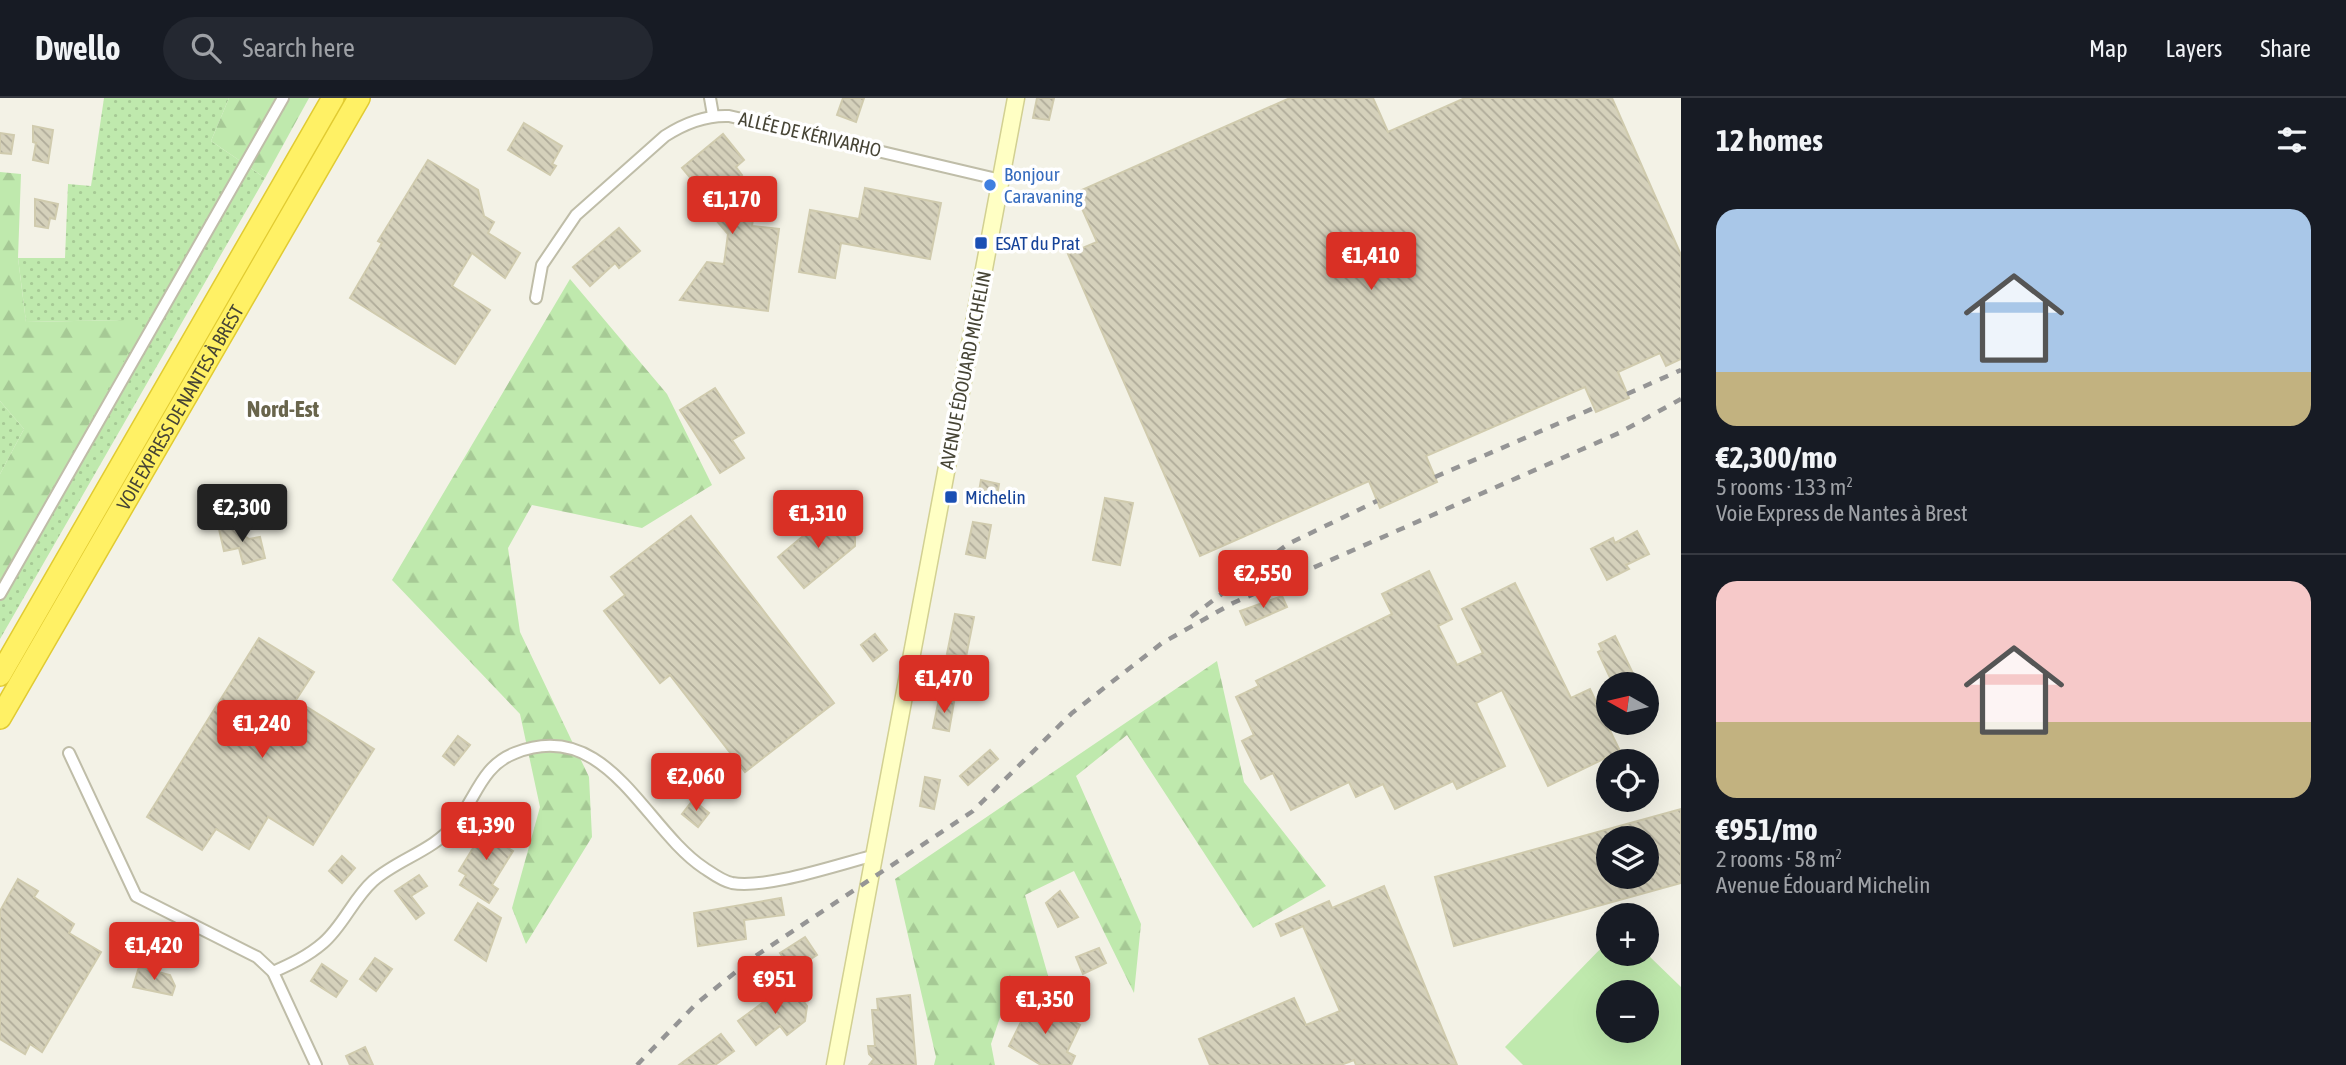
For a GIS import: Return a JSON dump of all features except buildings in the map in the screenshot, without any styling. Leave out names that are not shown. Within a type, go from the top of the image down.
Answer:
[{"type":"highway","name":"VOIE EXPRESS DE NANTES À BREST","points":[[0,674],[333,98]]},
{"type":"highway","name":"VOIE EXPRESS DE NANTES À BREST","points":[[0,718],[359,98]]},
{"type":"main road","name":"AVENUE ÉDOUARD MICHELIN","points":[[833,1061],[1016,98]]},
{"type":"street","points":[[0,594],[283,98]]},
{"type":"street","points":[[710,98],[713,115]]},
{"type":"street","name":"ALLÉE DE KÉRIVARHO","points":[[536,298],[542,265],[576,215],[665,136],[678,128],[713,115],[729,116],[1001,180]]},
{"type":"street","points":[[273,972],[299,961],[325,942],[374,880],[439,841],[456,823],[482,778],[498,763],[515,753],[541,748],[564,748],[584,754],[610,768],[692,860],[730,883],[753,884],[872,856]]},
{"type":"street","points":[[69,753],[136,896],[257,957],[273,972],[316,1065]]},
{"type":"green space","points":[[104,98],[229,98],[211,141],[265,178],[0,639],[0,581],[29,528],[122,320],[26,322],[18,258],[65,258],[68,184],[91,186]]},
{"type":"green space","points":[[229,98],[309,98],[265,178],[211,141]]},
{"type":"green space","points":[[0,172],[21,174],[18,258],[26,322],[122,320],[142,328],[0,581],[0,474],[24,429],[0,401]]},
{"type":"green space","points":[[570,279],[667,394],[712,485],[642,528],[532,505],[508,548],[520,632],[589,777],[592,837],[526,944],[512,908],[540,807],[520,714],[392,580]]},
{"type":"green space","points":[[0,401],[24,429],[0,474]]},
{"type":"green space","points":[[1217,661],[1244,782],[1326,886],[1253,928],[1127,735],[1076,776],[1141,924],[1134,993],[1074,871],[1025,895],[1049,979],[1008,994],[991,1044],[995,1065],[934,1065],[936,1057],[895,879]]},
{"type":"green space","points":[[1596,953],[1596,966],[1659,966],[1681,987],[1681,1065],[1523,1065],[1505,1047]]},
{"type":"railway","points":[[1627,394],[1681,370]]},
{"type":"railway","points":[[637,1065],[697,1003],[757,955],[973,811],[1072,713],[1162,643],[1233,603],[1619,433],[1681,399]]},
{"type":"railway","points":[[1435,477],[1594,408]]},
{"type":"railway","points":[[1191,617],[1288,544],[1377,501]]},
{"type":"place","name":"Bonjour Caravaning","points":[[990,185]]},
{"type":"place","name":"ESAT du Prat","points":[[981,243]]},
{"type":"place","name":"Michelin","points":[[951,497]]},
{"type":"district","name":"Nord-Est","points":[[283,409]]}]
